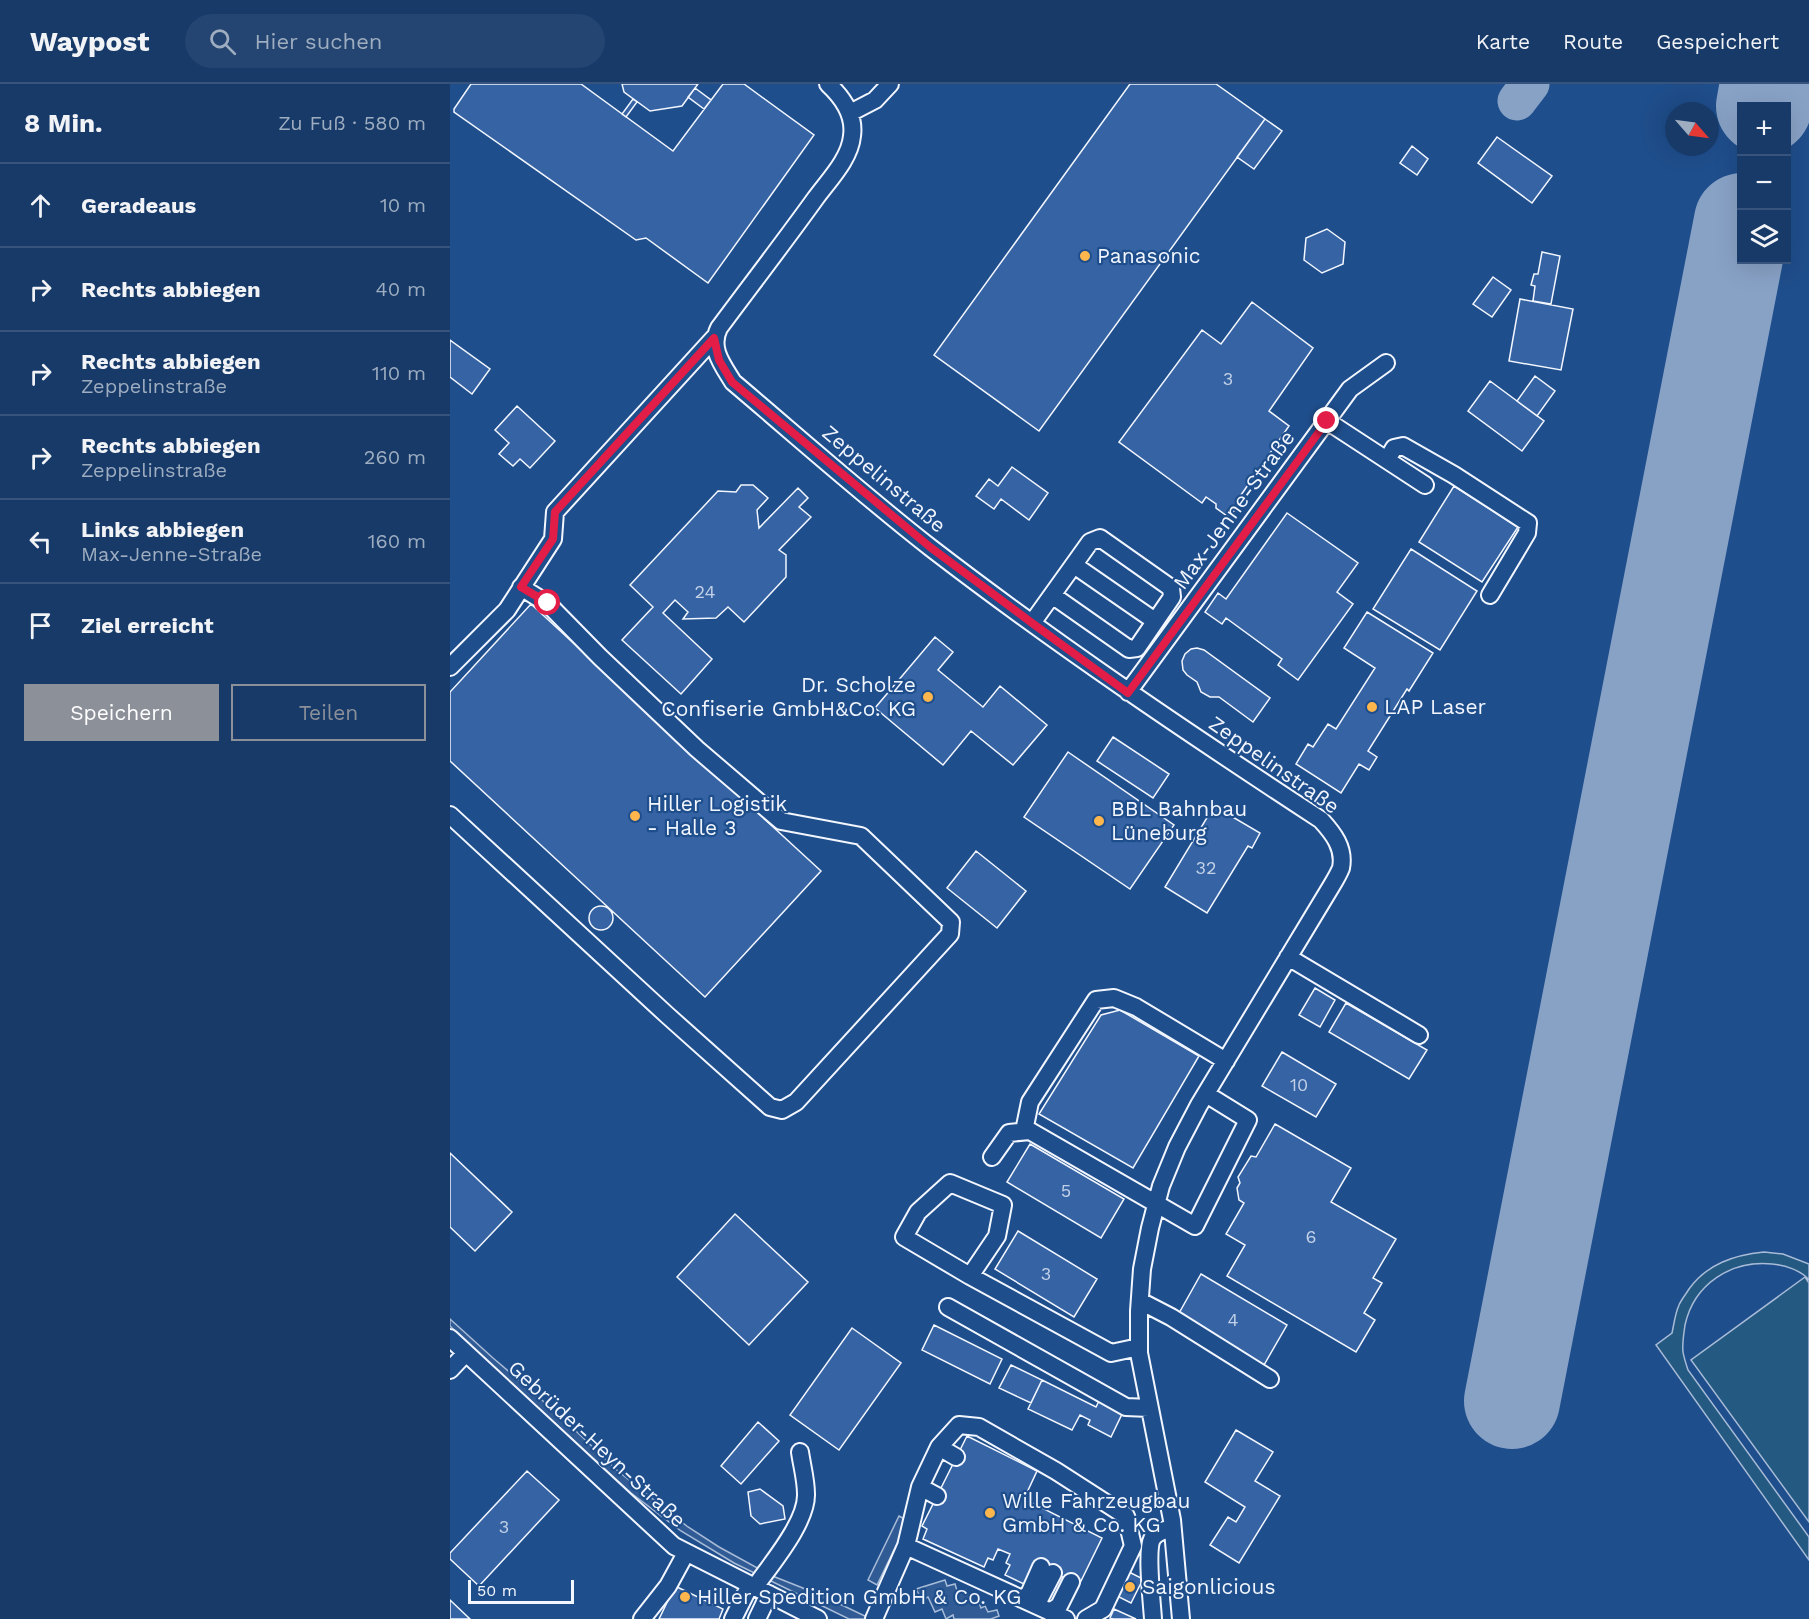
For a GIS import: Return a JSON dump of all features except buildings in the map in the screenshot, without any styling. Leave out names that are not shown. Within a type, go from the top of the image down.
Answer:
[{"type":"street","points":[[450,667],[507,610],[553,539],[555,512],[714,338],[719,328],[840,164],[849,149],[852,136],[850,113],[841,98],[828,84]]},
{"type":"street","points":[[850,113],[875,100],[890,84]]},
{"type":"street","name":"Zeppelinstraße","points":[[714,338],[719,360],[732,382],[930,547],[1128,693],[1321,820],[1334,834],[1340,849],[1341,867],[1332,885],[1206,1094],[1177,1147],[1161,1186],[1150,1228],[1140,1301],[1139,1347],[1172,1528],[1181,1619]]},
{"type":"street","name":"Max-Jenne-Straße","points":[[1128,693],[1350,389],[1386,363]]},
{"type":"street","points":[[1327,421],[1425,485]]},
{"type":"street","points":[[1387,460],[1394,448],[1403,446],[1454,475],[1528,523],[1527,533],[1490,595]]},
{"type":"street","points":[[1032,623],[1052,595],[1074,565],[1090,542],[1100,538],[1171,588],[1172,597],[1137,648],[1129,649],[1052,595]]},
{"type":"street","points":[[1074,565],[1155,621]]},
{"type":"street","points":[[450,815],[770,1107],[782,1110],[796,1102],[950,934],[951,922],[861,836],[781,821],[697,749],[600,657],[548,603],[521,587]]},
{"type":"street","points":[[1288,957],[1419,1035]]},
{"type":"street","points":[[1024,1131],[1030,1102],[1096,1000],[1114,998],[1136,1007],[1226,1061]]},
{"type":"street","points":[[992,1157],[1009,1133],[1030,1131],[1195,1226],[1248,1120],[1206,1094]]},
{"type":"street","points":[[970,1276],[997,1236],[1003,1205],[950,1183],[918,1212],[904,1237],[970,1276],[1112,1353],[1139,1347]]},
{"type":"street","points":[[1140,1301],[1171,1317],[1270,1379]]},
{"type":"street","points":[[948,1307],[1126,1407],[1149,1408]]},
{"type":"street","name":"Gebrüder-Heyn-Straße","points":[[450,1338],[674,1546],[818,1619]]},
{"type":"street","points":[[450,1370],[466,1353]]},
{"type":"street","points":[[874,1619],[906,1546],[920,1487],[939,1448],[959,1425],[979,1427],[1056,1471],[1126,1516],[1133,1546],[1103,1609],[1086,1619]]},
{"type":"street","points":[[939,1448],[957,1457]]},
{"type":"street","points":[[733,1619],[758,1589],[794,1530],[805,1507],[806,1494],[800,1452]]},
{"type":"street","points":[[920,1487],[937,1496]]},
{"type":"street","points":[[1153,1619],[1149,1550],[1152,1538],[1158,1532],[1172,1528]]},
{"type":"street","points":[[906,1546],[1066,1619]]},
{"type":"street","points":[[642,1619],[668,1586],[686,1553]]},
{"type":"street","points":[[1057,1575],[1059,1606],[1036,1605],[1029,1594],[1057,1575]]},
{"type":"street","points":[[757,1619],[758,1589]]},
{"type":"shaded area","points":[[1764,1252],[1783,1254],[1809,1264],[1809,1280],[1802,1273],[1772,1264],[1742,1266],[1716,1278],[1697,1298],[1690,1310],[1685,1325],[1683,1352],[1688,1370],[1809,1537],[1809,1560],[1656,1345],[1672,1333],[1680,1303],[1696,1280],[1704,1273],[1732,1258]]},
{"type":"shaded area","points":[[1805,1277],[1809,1283],[1809,1522],[1691,1360]]},
{"type":"shaded area","points":[[450,1319],[557,1413],[619,1472],[688,1527],[770,1575],[823,1596],[871,1619],[849,1619],[734,1563],[681,1531],[631,1493],[465,1341],[450,1326]]},
{"type":"shaded area","points":[[899,1516],[908,1521],[877,1585],[868,1580]]},
{"type":"shaded area","points":[[945,1580],[947,1586],[955,1584],[958,1594],[966,1590],[972,1603],[978,1600],[981,1608],[985,1606],[988,1612],[997,1610],[999,1616],[991,1619],[954,1619],[953,1615],[946,1619],[942,1609],[935,1612],[928,1597],[922,1600],[916,1589]]},
{"type":"taxiway","points":[[1517,101],[1530,84]]},
{"type":"runway","points":[[1765,102],[1768,84]]},
{"type":"runway","points":[[1512,1401],[1737,247]]},
{"type":"place","name":"Panasonic","points":[[1085,256]]},
{"type":"place","name":"Dr. Scholze Confiserie GmbH&Co. KG","points":[[928,697]]},
{"type":"place","name":"LAP Laser","points":[[1372,707]]},
{"type":"place","name":"Hiller Logistik - Halle 3","points":[[635,816]]},
{"type":"place","name":"BBL Bahnbau Lüneburg","points":[[1099,821]]},
{"type":"place","name":"Wille Fahrzeugbau GmbH & Co. KG","points":[[990,1513]]},
{"type":"place","name":"Saigonlicious","points":[[1130,1587]]},
{"type":"place","name":"Hiller Spedition GmbH & Co. KG","points":[[685,1597]]},
{"type":"route","points":[[548,603],[521,587],[553,539],[555,512],[714,338],[719,360],[732,382],[930,547],[1128,693],[1327,421]]}]
